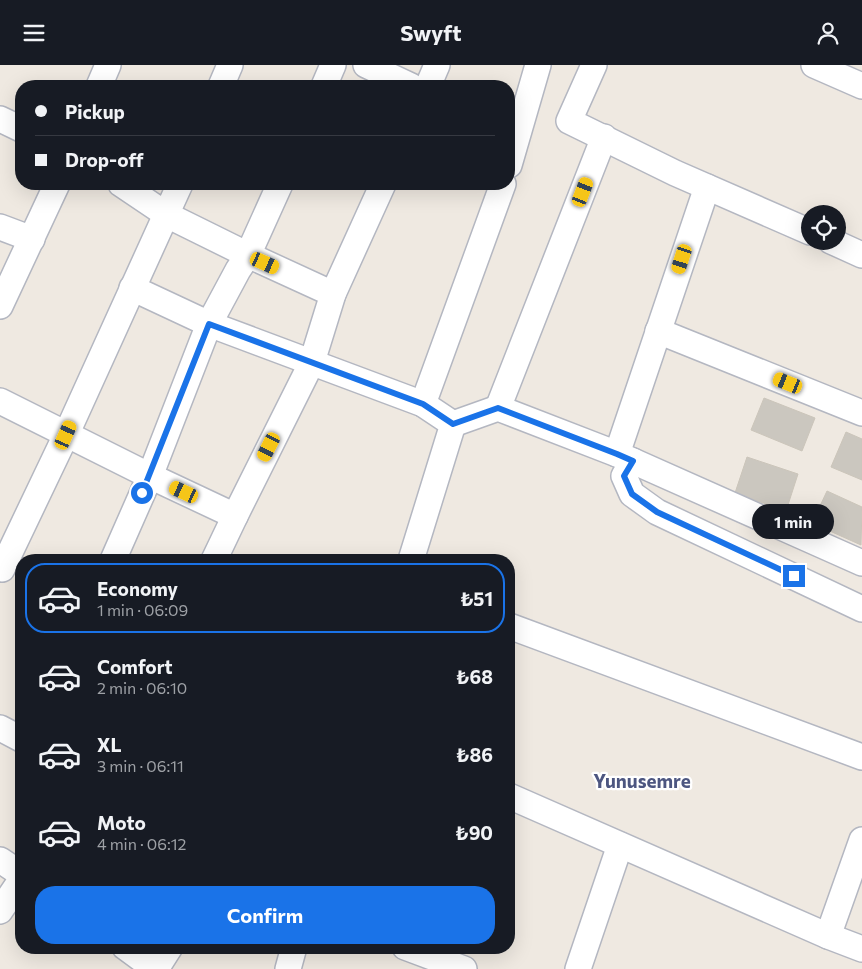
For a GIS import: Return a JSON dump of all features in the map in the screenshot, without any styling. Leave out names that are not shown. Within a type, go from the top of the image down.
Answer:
[{"type":"street","points":[[102,80],[108,65]]},
{"type":"street","points":[[224,80],[230,65]]},
{"type":"street","points":[[327,80],[334,65]]},
{"type":"street","points":[[366,65],[398,80]]},
{"type":"street","points":[[431,80],[437,65]]},
{"type":"street","points":[[515,144],[538,65]]},
{"type":"street","points":[[594,65],[569,121],[707,187],[801,228]]},
{"type":"street","points":[[814,65],[862,86]]},
{"type":"street","points":[[0,119],[15,126]]},
{"type":"street","points":[[498,408],[604,137]]},
{"type":"street","points":[[707,187],[658,331],[625,458],[624,476],[632,494],[657,512],[862,609]]},
{"type":"street","points":[[0,306],[54,190]]},
{"type":"street","points":[[130,190],[167,215],[333,294]]},
{"type":"street","points":[[2,569],[66,435],[177,190]]},
{"type":"street","points":[[116,554],[150,476],[209,324],[248,255],[277,190]]},
{"type":"street","points":[[217,554],[312,362],[333,294],[380,190]]},
{"type":"street","points":[[423,404],[501,190]]},
{"type":"street","points":[[0,227],[32,239]]},
{"type":"street","points":[[846,248],[862,255]]},
{"type":"street","points":[[132,288],[209,324],[423,404],[453,424]]},
{"type":"street","points":[[658,331],[862,413]]},
{"type":"street","points":[[0,401],[66,435],[235,516]]},
{"type":"street","points":[[453,424],[498,408],[625,458],[862,563]]},
{"type":"street","points":[[413,554],[453,424]]},
{"type":"street","points":[[515,628],[862,757]]},
{"type":"street","points":[[0,728],[15,736]]},
{"type":"street","points":[[515,799],[828,936],[862,949]]},
{"type":"street","points":[[828,936],[862,840]]},
{"type":"street","points":[[578,969],[620,845]]},
{"type":"street","points":[[0,860],[15,870]]},
{"type":"street","points":[[0,911],[15,889]]},
{"type":"street","points":[[135,954],[155,969],[165,954]]},
{"type":"street","points":[[288,969],[292,954]]},
{"type":"street","points":[[416,957],[464,969]]},
{"type":"building","points":[[764,398],[815,418],[802,451],[751,430]]},
{"type":"building","points":[[846,432],[862,439],[862,480],[831,467]]},
{"type":"building","points":[[747,457],[798,474],[786,511],[735,493]]},
{"type":"building","points":[[827,491],[862,507],[861,545],[812,523]]},
{"type":"district","name":"Yunusemre","points":[[642,781]]},
{"type":"route","points":[[142,493],[209,324],[423,404],[453,424],[498,408],[617,454],[633,461],[624,476],[632,494],[657,512],[794,576]]}]
